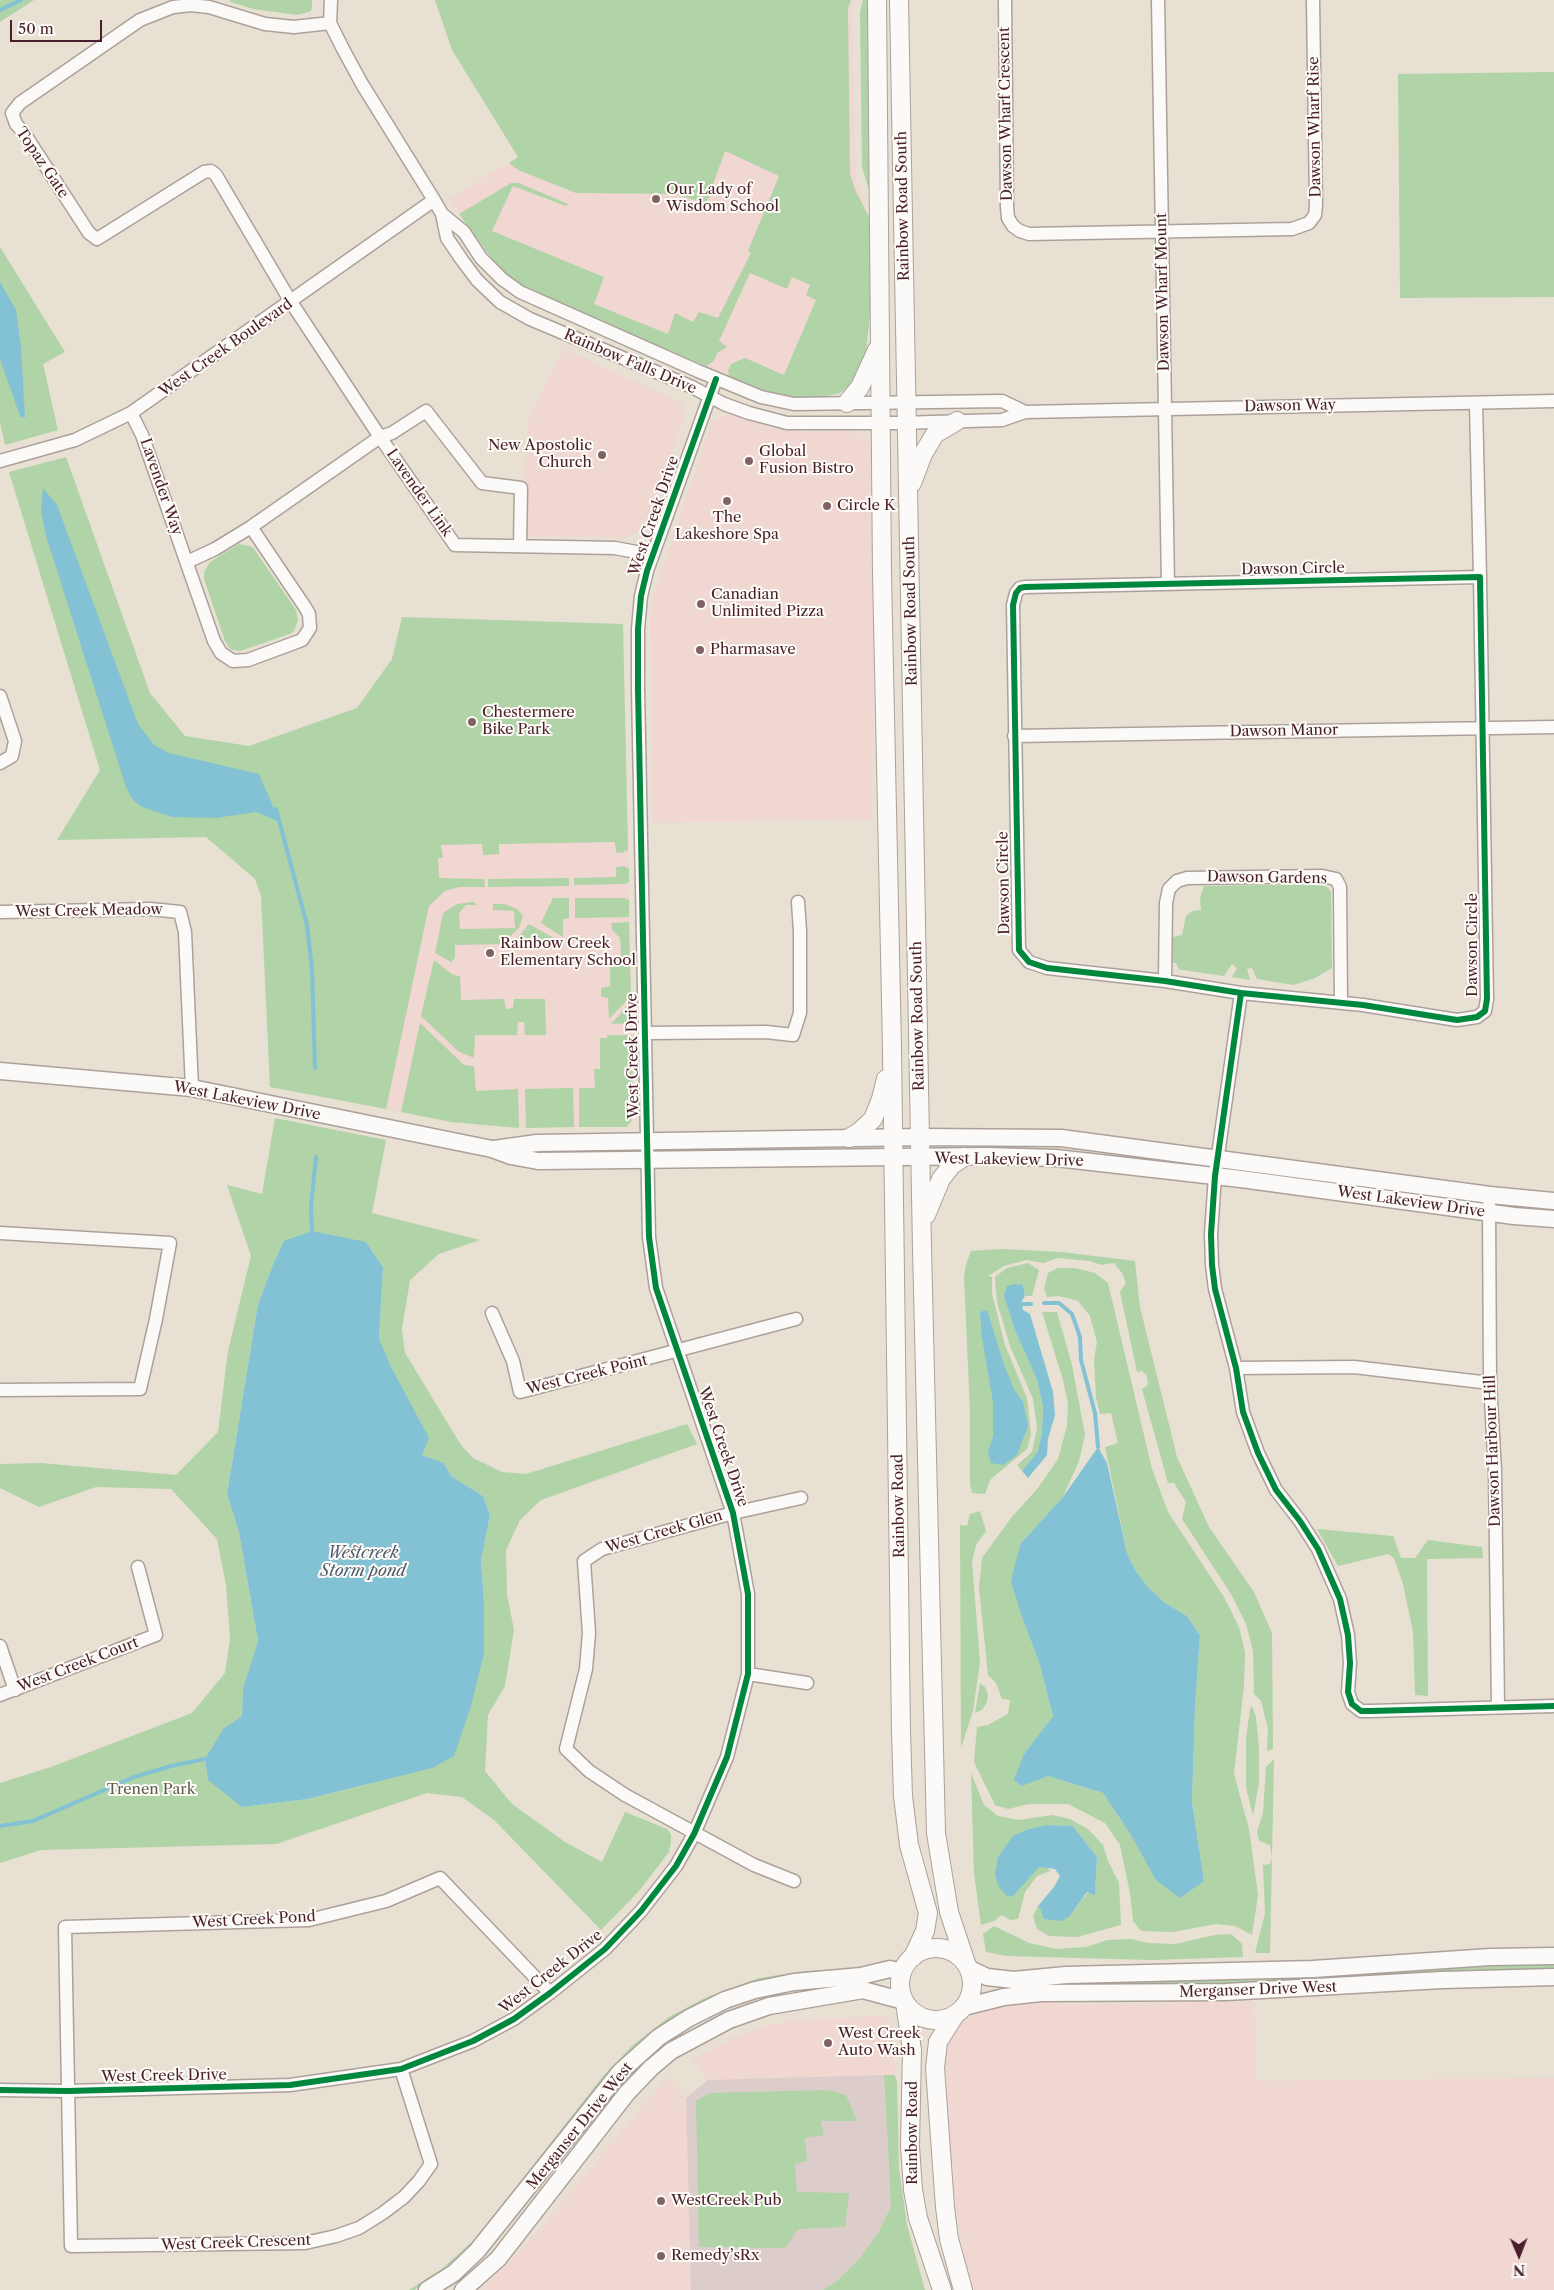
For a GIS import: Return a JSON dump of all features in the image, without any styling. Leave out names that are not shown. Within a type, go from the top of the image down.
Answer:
[{"type":"main road","name":"Rainbow Road South","points":[[877,0],[882,572],[892,1049]]},
{"type":"main road","name":"Rainbow Road South","points":[[899,0],[903,423],[909,490],[923,1222]]},
{"type":"main road","points":[[847,403],[868,373],[881,343]]},
{"type":"main road","points":[[909,490],[930,442],[942,428],[957,421]]},
{"type":"main road","points":[[849,1138],[859,1132],[873,1119],[881,1100],[892,1049]]},
{"type":"main road","name":"Rainbow Road","points":[[892,1049],[903,1796],[910,1845],[928,1912],[925,1931],[913,1957]]},
{"type":"main road","points":[[923,1222],[941,1179],[952,1165],[964,1157]]},
{"type":"main road","name":"Rainbow Road","points":[[923,1222],[936,1834],[949,1912],[967,1967]]},
{"type":"main road","points":[[928,1949],[946,1950],[954,1953],[967,1967],[971,1977],[972,1988],[969,1998],[959,2011],[934,2020],[914,2013],[904,2002],[900,1990],[902,1972],[913,1957],[928,1949]]},
{"type":"main road","name":"Rainbow Road","points":[[904,2002],[912,2050],[910,2146],[913,2190],[918,2218],[936,2271],[940,2290]]},
{"type":"main road","name":"Rainbow Road","points":[[959,2011],[938,2042],[935,2068],[944,2207],[949,2239],[963,2290]]},
{"type":"street","points":[[330,23],[331,0]]},
{"type":"street","name":"Dawson Wharf Crescent","points":[[1005,0],[1007,207],[1008,218],[1013,226],[1029,234],[1162,231]]},
{"type":"street","name":"Dawson Wharf Mount","points":[[1158,0],[1168,584]]},
{"type":"street","name":"Dawson Wharf Rise","points":[[1162,231],[1292,229],[1309,224],[1314,215],[1316,205],[1313,0]]},
{"type":"street","name":"Topaz Gate","points":[[291,302],[216,175],[211,171],[197,176],[97,239],[89,233],[24,133],[16,124],[12,113],[20,103],[140,20],[173,7],[191,5],[210,7],[265,24],[294,27],[330,23]]},
{"type":"street","name":"Rainbow Falls Drive","points":[[330,23],[362,84],[442,214],[447,238],[477,280],[500,302],[530,319],[749,413],[787,422],[903,423]]},
{"type":"street","name":"West Creek Boulevard","points":[[0,460],[75,440],[131,414],[434,200]]},
{"type":"street","name":"Rainbow Falls Drive","points":[[442,214],[464,232],[481,258],[502,279],[520,292],[716,379],[760,397],[794,404],[903,403]]},
{"type":"street","name":"Lavender Link","points":[[291,302],[380,437],[455,544],[614,548],[652,555]]},
{"type":"street","name":"West Creek Drive","points":[[0,2090],[290,2085],[401,2069],[473,2041],[514,2019],[550,1993],[605,1949],[642,1911],[676,1866],[694,1834],[727,1757],[748,1674],[748,1594],[733,1513],[656,1288],[649,1237],[638,629],[641,596],[652,555],[716,379]]},
{"type":"street","name":"Dawson Way","points":[[903,403],[1002,401],[1025,412]]},
{"type":"street","name":"Dawson Way","points":[[903,423],[1002,420],[1025,412],[1554,402]]},
{"type":"street","name":"Dawson Circle","points":[[1476,403],[1480,577],[1483,728],[1487,999],[1485,1011],[1477,1017],[1457,1020],[1341,1003],[1241,993],[1165,981],[1047,968],[1036,966],[1024,959],[1019,950],[1017,937],[1014,736],[1013,598],[1020,588],[1480,577]]},
{"type":"street","points":[[187,562],[215,549],[251,527],[380,437],[392,432],[421,412],[426,411],[482,483],[521,488],[520,546]]},
{"type":"street","name":"Lavender Way","points":[[131,414],[142,435],[214,640],[226,658],[232,661],[248,660],[302,640],[310,628],[309,614],[251,527]]},
{"type":"street","points":[[0,696],[15,741],[12,756],[0,763]]},
{"type":"street","name":"Dawson Manor","points":[[1014,736],[1554,727]]},
{"type":"street","name":"Dawson Gardens","points":[[1165,981],[1166,903],[1169,889],[1177,881],[1187,878],[1322,876],[1336,879],[1340,887],[1341,1003]]},
{"type":"street","points":[[646,1033],[766,1032],[793,1035],[800,1013],[798,902]]},
{"type":"street","name":"West Creek Meadow","points":[[0,912],[150,909],[180,912],[185,932],[192,1088]]},
{"type":"street","points":[[1241,993],[1217,1160],[1211,1234],[1212,1265],[1221,1314],[1236,1368],[1244,1412],[1258,1453],[1276,1490],[1300,1520],[1318,1549],[1340,1599],[1348,1635],[1350,1663],[1348,1692],[1352,1704],[1361,1711],[1554,1706]]},
{"type":"street","name":"West Lakeview Drive","points":[[0,1071],[192,1088],[371,1126],[492,1149],[511,1156],[538,1161],[964,1157],[1056,1158],[1216,1176],[1554,1219]]},
{"type":"street","name":"West Lakeview Drive","points":[[492,1149],[537,1143],[894,1137],[1061,1138],[1490,1195],[1554,1201]]},
{"type":"street","name":"Dawson Harbour Hill","points":[[1490,1195],[1488,1212],[1490,1383],[1495,1471],[1498,1707]]},
{"type":"street","points":[[0,1233],[170,1243],[156,1320],[140,1389],[0,1390]]},
{"type":"street","name":"West Creek Point","points":[[492,1313],[513,1361],[520,1392],[678,1352]]},
{"type":"street","points":[[678,1352],[796,1319]]},
{"type":"street","points":[[1236,1368],[1354,1366],[1490,1383]]},
{"type":"street","points":[[733,1513],[801,1498]]},
{"type":"street","name":"West Creek Glen","points":[[694,1834],[624,1795],[589,1770],[566,1749],[586,1670],[589,1633],[584,1561],[602,1549],[733,1513]]},
{"type":"street","name":"West Creek Court","points":[[0,1695],[156,1635],[138,1567]]},
{"type":"street","points":[[0,1646],[15,1690]]},
{"type":"street","points":[[748,1674],[807,1683]]},
{"type":"street","points":[[694,1834],[754,1865],[794,1881]]},
{"type":"street","name":"West Creek Pond","points":[[68,2090],[66,1927],[309,1920],[386,1901],[440,1878],[550,1993]]},
{"type":"street","name":"Merganser Drive West","points":[[967,1967],[987,1977],[1014,1980],[1066,1974],[1303,1969],[1490,1957],[1554,1956]]},
{"type":"street","name":"Merganser Drive West","points":[[427,2290],[454,2273],[477,2251],[620,2072],[660,2037],[689,2018],[725,2000],[755,1990],[794,1982],[861,1976],[890,1969],[902,1972]]},
{"type":"street","name":"Merganser Drive West","points":[[959,2011],[1009,1996],[1041,1993],[1234,1992],[1442,1980],[1554,1977]]},
{"type":"street","name":"Merganser Drive West","points":[[463,2290],[498,2259],[627,2093],[651,2068],[671,2051],[729,2020],[769,2006],[863,1990],[904,2002]]},
{"type":"street","points":[[660,2037],[671,2051]]},
{"type":"street","name":"West Creek Crescent","points":[[68,2090],[71,2246],[304,2243],[336,2236],[359,2228],[383,2213],[419,2180],[431,2164],[401,2069]]},
{"type":"street","points":[[548,2163],[563,2175]]},
{"type":"shaded area","name":"Our Lady of Wisdom School","points":[[435,0],[855,0],[852,9],[856,181],[872,224],[872,298],[865,360],[853,387],[840,393],[823,397],[794,397],[769,392],[528,290],[505,274],[449,199],[518,157],[452,50]]},
{"type":"shaded area","points":[[563,349],[681,402],[686,412],[645,528],[626,538],[523,536],[528,422]]},
{"type":"shaded area","points":[[727,415],[740,417],[773,429],[801,432],[851,431],[865,435],[872,444],[876,457],[872,819],[652,823],[650,613],[654,592],[713,419]]},
{"type":"shaded area","name":"Rainbow Creek Elementary School","points":[[319,774],[628,824],[633,1114],[626,1127],[505,1127],[451,1122],[378,1107]]},
{"type":"shaded area","points":[[1048,1997],[1065,2005],[1254,2001],[1256,2081],[1554,2078],[1554,2290],[974,2290],[965,2262],[950,2168],[943,2057],[949,2039],[955,2030],[979,2011],[996,2005]]},
{"type":"shaded area","points":[[883,2016],[889,2019],[892,2026],[895,2075],[708,2080],[692,2059],[732,2038],[764,2027],[794,2020]]},
{"type":"shaded area","points":[[884,2075],[891,2206],[878,2233],[859,2259],[838,2280],[823,2290],[691,2290],[686,2098],[708,2080]]},
{"type":"shaded area","points":[[667,2077],[686,2098],[691,2290],[481,2290],[522,2250]]},
{"type":"green space","points":[[0,0],[34,0],[0,22]]},
{"type":"green space","points":[[230,0],[312,0],[312,7],[311,11],[298,15],[253,9],[230,2]]},
{"type":"green space","name":"Our Lady of Wisdom School","points":[[435,0],[851,0],[848,8],[850,174],[855,190],[869,217],[872,233],[872,298],[865,360],[862,368],[858,367],[853,381],[848,387],[840,393],[823,397],[794,397],[769,392],[729,376],[728,371],[731,364],[745,358],[784,375],[816,300],[806,295],[810,285],[792,277],[787,289],[750,273],[719,341],[727,347],[717,353],[714,361],[706,366],[528,290],[505,274],[459,214],[511,183],[519,183],[568,204],[566,206],[513,186],[492,231],[604,277],[594,304],[668,334],[675,313],[693,322],[699,312],[718,318],[751,253],[748,251],[779,176],[725,151],[706,204],[676,194],[576,193],[518,170],[509,163],[518,157],[452,50]]},
{"type":"green space","points":[[863,0],[868,0],[872,191],[870,193],[862,167],[860,13]]},
{"type":"green space","points":[[1554,72],[1554,297],[1400,298],[1398,74]]},
{"type":"green space","points":[[0,247],[65,352],[43,364],[58,430],[5,445],[0,423]]},
{"type":"green space","points":[[66,457],[150,693],[185,736],[249,746],[357,708],[392,659],[402,617],[623,624],[628,850],[622,853],[616,852],[615,842],[499,844],[499,854],[483,855],[482,844],[441,845],[443,858],[438,858],[439,878],[484,879],[485,887],[459,887],[445,891],[429,906],[386,1109],[270,1087],[261,896],[255,879],[206,837],[57,840],[100,770],[9,472]]},
{"type":"green space","points":[[239,544],[250,546],[254,549],[296,610],[298,621],[294,631],[290,634],[240,651],[230,649],[225,641],[204,579],[204,572],[210,562]]},
{"type":"green space","points":[[624,866],[629,869],[629,882],[624,884],[574,885],[574,878],[616,877],[616,867]]},
{"type":"green space","points":[[569,878],[569,886],[488,887],[488,879]]},
{"type":"green space","points":[[1320,884],[1327,887],[1331,892],[1332,968],[1315,978],[1294,985],[1257,979],[1252,968],[1247,969],[1250,980],[1232,977],[1237,968],[1232,964],[1224,976],[1182,970],[1179,969],[1176,963],[1173,963],[1173,937],[1182,935],[1186,916],[1192,911],[1201,910],[1200,898],[1204,886]]},
{"type":"green space","points":[[553,898],[569,898],[569,918],[563,919],[563,937],[541,923]]},
{"type":"green space","points":[[575,898],[624,898],[629,900],[629,917],[575,918]]},
{"type":"green space","points":[[474,902],[477,905],[466,905],[459,913],[460,929],[515,928],[514,911],[493,910],[493,904],[504,904],[517,909],[523,916],[519,928],[502,944],[455,945],[455,958],[451,962],[435,953],[443,913],[457,904]]},
{"type":"green space","points":[[629,922],[631,996],[609,1019],[608,998],[601,997],[601,988],[610,986],[610,966],[618,963],[621,957],[620,938],[612,930],[611,923]]},
{"type":"green space","points":[[529,924],[557,940],[557,944],[512,944]]},
{"type":"green space","points":[[434,960],[453,975],[460,976],[461,1000],[504,999],[506,1009],[513,1008],[514,999],[545,999],[546,1035],[525,1035],[524,1022],[518,1022],[517,1035],[475,1035],[474,1058],[458,1051],[421,1016]]},
{"type":"green space","points":[[631,1002],[632,1023],[611,1024]]},
{"type":"green space","points":[[420,1023],[464,1065],[474,1066],[476,1091],[518,1089],[519,1128],[451,1122],[401,1112]]},
{"type":"green space","points":[[607,1035],[632,1035],[633,1114],[631,1122],[626,1127],[579,1127],[579,1088],[595,1088],[594,1069],[600,1069],[600,1038],[607,1038]]},
{"type":"green space","points":[[573,1088],[574,1127],[526,1128],[525,1089]]},
{"type":"green space","name":"Trenen Park","points":[[275,1118],[386,1140],[372,1213],[480,1240],[439,1254],[410,1280],[402,1329],[405,1353],[461,1445],[473,1458],[502,1472],[526,1474],[687,1424],[697,1444],[541,1500],[520,1520],[506,1550],[507,1594],[514,1630],[505,1686],[488,1715],[485,1771],[512,1804],[565,1842],[602,1862],[625,1812],[667,1829],[671,1835],[669,1852],[639,1891],[601,1930],[494,1820],[462,1797],[427,1793],[276,1844],[41,1850],[0,1863],[0,1783],[51,1767],[192,1713],[225,1673],[230,1639],[226,1585],[217,1539],[171,1489],[96,1487],[39,1507],[0,1488],[0,1464],[41,1463],[176,1475],[218,1432],[228,1351],[251,1256],[227,1185],[262,1194]],"holes":[[[284,1241],[366,1242],[383,1267],[379,1339],[422,1455],[444,1463],[451,1476],[483,1496],[490,1515],[481,1561],[484,1601],[373,1783],[308,1799],[242,1807],[224,1728],[242,1716],[243,1688],[258,1641],[239,1532],[227,1494],[258,1304]]]},
{"type":"green space","points":[[1002,1249],[1061,1252],[1135,1261],[1140,1307],[1177,1457],[1209,1527],[1254,1592],[1272,1633],[1273,1749],[1267,1751],[1268,1729],[1261,1701],[1254,1694],[1253,1651],[1246,1624],[1231,1594],[1182,1519],[1186,1502],[1174,1483],[1168,1483],[1142,1389],[1148,1385],[1147,1376],[1142,1371],[1137,1372],[1120,1292],[1126,1283],[1122,1273],[1114,1263],[1101,1265],[1090,1261],[1057,1258],[1044,1263],[1026,1260],[1004,1266],[988,1276],[992,1277],[992,1294],[1005,1345],[1027,1398],[1031,1435],[1027,1449],[990,1480],[985,1494],[972,1493],[970,1484],[970,1410],[964,1277],[971,1251]]},
{"type":"green space","points":[[1028,1263],[1039,1270],[1032,1296],[1025,1296],[1023,1285],[1004,1296],[1014,1328],[1037,1380],[1043,1407],[1042,1431],[1038,1451],[1022,1471],[1017,1465],[1032,1452],[1037,1428],[1033,1399],[1010,1346],[997,1302],[995,1277],[1007,1268]]},
{"type":"green space","points":[[1058,1268],[1075,1268],[1095,1273],[1108,1283],[1152,1469],[1168,1512],[1224,1597],[1239,1627],[1245,1652],[1244,1686],[1234,1774],[1249,1829],[1258,1895],[1252,1935],[1235,1926],[1216,1924],[1173,1932],[1141,1931],[1133,1921],[1130,1893],[1120,1845],[1105,1823],[1068,1804],[1029,1804],[1008,1809],[995,1805],[974,1762],[977,1727],[988,1725],[1008,1714],[1010,1700],[1002,1699],[996,1683],[988,1675],[979,1588],[982,1558],[1011,1518],[1038,1488],[1058,1459],[1067,1426],[1068,1403],[1063,1380],[1042,1312],[1057,1312],[1072,1365],[1085,1435],[1079,1461],[1063,1497],[1021,1543],[1022,1617],[1040,1665],[1053,1716],[1024,1754],[1022,1785],[1048,1776],[1103,1793],[1131,1835],[1204,1881],[1192,1802],[1195,1707],[1200,1635],[1187,1616],[1165,1603],[1148,1587],[1135,1570],[1127,1553],[1105,1447],[1118,1443],[1111,1413],[1100,1414],[1096,1398],[1094,1360],[1097,1342],[1090,1316],[1078,1301],[1059,1296],[1047,1297],[1044,1289],[1048,1273]]},
{"type":"green space","points":[[980,1511],[986,1531],[976,1545],[972,1562],[980,1662],[973,1711],[961,1748],[960,1525],[967,1526],[970,1514]]},
{"type":"green space","points":[[1317,1529],[1393,1536],[1401,1558],[1415,1558],[1428,1540],[1482,1547],[1483,1558],[1427,1559],[1428,1696],[1415,1695],[1413,1632],[1403,1584],[1394,1558],[1388,1554],[1338,1566]]},
{"type":"green space","points":[[980,1683],[985,1687],[988,1694],[987,1702],[982,1710],[975,1713]]},
{"type":"green space","points":[[1252,1706],[1256,1717],[1259,1747],[1259,1783],[1253,1816],[1246,1787],[1246,1739]]},
{"type":"green space","points":[[1274,1759],[1272,1858],[1270,1845],[1259,1841],[1257,1832],[1263,1813],[1266,1767]]},
{"type":"green space","points":[[971,1773],[984,1805],[998,1816],[1019,1820],[1052,1815],[1070,1819],[1088,1829],[1103,1845],[1108,1861],[1119,1883],[1121,1925],[1077,1937],[1049,1936],[1037,1929],[1033,1916],[1038,1906],[1041,1909],[1070,1916],[1088,1892],[1095,1894],[1097,1857],[1073,1826],[1047,1825],[1029,1829],[1027,1878],[1039,1867],[1047,1867],[1050,1871],[1037,1876],[1025,1892],[1018,1919],[1010,1920],[1002,1915],[994,1921],[981,1925],[974,1874]]},
{"type":"green space","points":[[1272,1858],[1270,1953],[1255,1953],[1265,1913],[1263,1865],[1270,1864]]},
{"type":"green space","points":[[994,1926],[1029,1943],[1056,1949],[1086,1947],[1108,1940],[1131,1939],[1148,1943],[1175,1944],[1215,1935],[1231,1934],[1242,1944],[1243,1957],[1151,1960],[1007,1956],[986,1952],[983,1934]]},
{"type":"green space","points":[[1554,1964],[1554,1970],[1273,1984],[1120,1987],[1120,1982],[1273,1979],[1465,1967]]},
{"type":"green space","points":[[863,1969],[804,1973],[770,1979],[653,2033],[606,2077],[504,2209],[462,2256],[431,2280],[414,2290],[409,2290],[443,2268],[476,2238],[604,2075],[633,2045],[669,2017],[707,1997],[759,1978],[804,1971]]},
{"type":"green space","points":[[884,2075],[895,2075],[897,2082],[899,2168],[907,2225],[925,2290],[823,2290],[838,2280],[859,2259],[878,2233],[891,2206]]},
{"type":"green space","points":[[827,2090],[846,2095],[857,2121],[821,2121],[824,2135],[805,2138],[807,2161],[795,2164],[797,2192],[849,2193],[845,2227],[798,2229],[785,2248],[699,2247],[696,2101],[709,2093]]},
{"type":"water","points":[[0,282],[16,310],[21,347],[25,418],[20,416],[0,359]]},
{"type":"water","points":[[43,488],[57,505],[138,724],[154,745],[169,753],[259,774],[280,822],[256,812],[216,818],[172,817],[142,807],[133,800],[126,787],[46,536],[41,511]]},
{"type":"water","name":"Westcreek Storm pond","points":[[312,1231],[366,1242],[383,1267],[379,1339],[391,1367],[429,1438],[422,1455],[444,1463],[451,1476],[483,1496],[490,1515],[481,1561],[484,1601],[484,1653],[471,1706],[454,1756],[432,1768],[308,1799],[242,1807],[208,1780],[205,1759],[224,1728],[242,1716],[243,1688],[258,1641],[239,1532],[227,1494],[258,1304],[284,1241]]},
{"type":"water","points":[[1023,1285],[1025,1296],[1022,1301],[1023,1310],[1030,1314],[1053,1392],[1055,1415],[1048,1439],[1047,1455],[1028,1478],[1022,1471],[1038,1451],[1042,1431],[1043,1407],[1037,1380],[1014,1328],[1004,1296],[1007,1286]]},
{"type":"water","points":[[987,1310],[1004,1365],[1014,1389],[1023,1402],[1028,1426],[1017,1455],[1003,1465],[991,1463],[988,1453],[993,1436],[993,1402],[982,1338],[980,1312]]},
{"type":"water","points":[[1098,1447],[1107,1463],[1127,1553],[1135,1570],[1148,1587],[1165,1603],[1187,1616],[1200,1635],[1195,1707],[1192,1802],[1204,1881],[1180,1898],[1156,1880],[1131,1835],[1103,1793],[1048,1776],[1022,1786],[1014,1780],[1024,1754],[1053,1716],[1040,1665],[1011,1582],[1015,1564],[1021,1543],[1063,1497]]},
{"type":"water","points":[[1047,1825],[1073,1826],[1097,1857],[1095,1895],[1087,1892],[1070,1916],[1061,1921],[1044,1919],[1038,1906],[1054,1887],[1060,1876],[1055,1869],[1039,1867],[1014,1895],[1008,1897],[999,1887],[995,1875],[998,1857],[1013,1836],[1029,1829]]},
{"type":"waterway","points":[[0,10],[21,0]]},
{"type":"waterway","points":[[276,809],[307,925],[312,968],[315,1068]]},
{"type":"waterway","points":[[312,1231],[311,1207],[316,1157]]},
{"type":"waterway","points":[[1044,1303],[1059,1303],[1072,1314],[1080,1337],[1081,1360],[1095,1413],[1098,1447]]},
{"type":"waterway","points":[[1023,1304],[1031,1304]]},
{"type":"waterway","points":[[0,1826],[33,1821],[134,1777],[171,1766],[205,1759]]},
{"type":"cycle path","points":[[0,2090],[68,2091],[290,2085],[401,2069],[473,2041],[514,2019],[550,1993],[605,1949],[641,1911],[676,1866],[694,1834],[727,1757],[748,1674],[748,1594],[733,1513],[656,1288],[649,1237],[638,689],[638,629],[641,596],[647,571],[716,379]]},
{"type":"cycle path","points":[[1241,993],[1165,981],[1047,968],[1029,962],[1019,950],[1013,605],[1016,593],[1020,588],[1025,587],[1480,577],[1487,999],[1485,1011],[1477,1017],[1457,1020],[1363,1005],[1241,993],[1215,1176],[1211,1234],[1212,1265],[1215,1289],[1236,1368],[1243,1412],[1258,1453],[1276,1490],[1300,1521],[1318,1549],[1340,1599],[1348,1635],[1350,1663],[1348,1692],[1352,1704],[1361,1711],[1554,1706]]},
{"type":"place","name":"Our Lady of Wisdom School","points":[[656,199]]},
{"type":"place","name":"New Apostolic Church","points":[[602,455]]},
{"type":"place","name":"Global Fusion Bistro","points":[[749,461]]},
{"type":"place","name":"The Lakeshore Spa","points":[[727,501]]},
{"type":"place","name":"Circle K","points":[[827,506]]},
{"type":"place","name":"Canadian Unlimited Pizza","points":[[701,604]]},
{"type":"place","name":"Pharmasave","points":[[700,650]]},
{"type":"place","name":"Chestermere Bike Park","points":[[472,722]]},
{"type":"place","name":"Rainbow Creek Elementary School","points":[[490,953]]},
{"type":"place","name":"West Creek Auto Wash","points":[[828,2043]]},
{"type":"place","name":"WestCreek Pub","points":[[661,2201]]},
{"type":"place","name":"Remedy’sRx","points":[[661,2256]]}]
